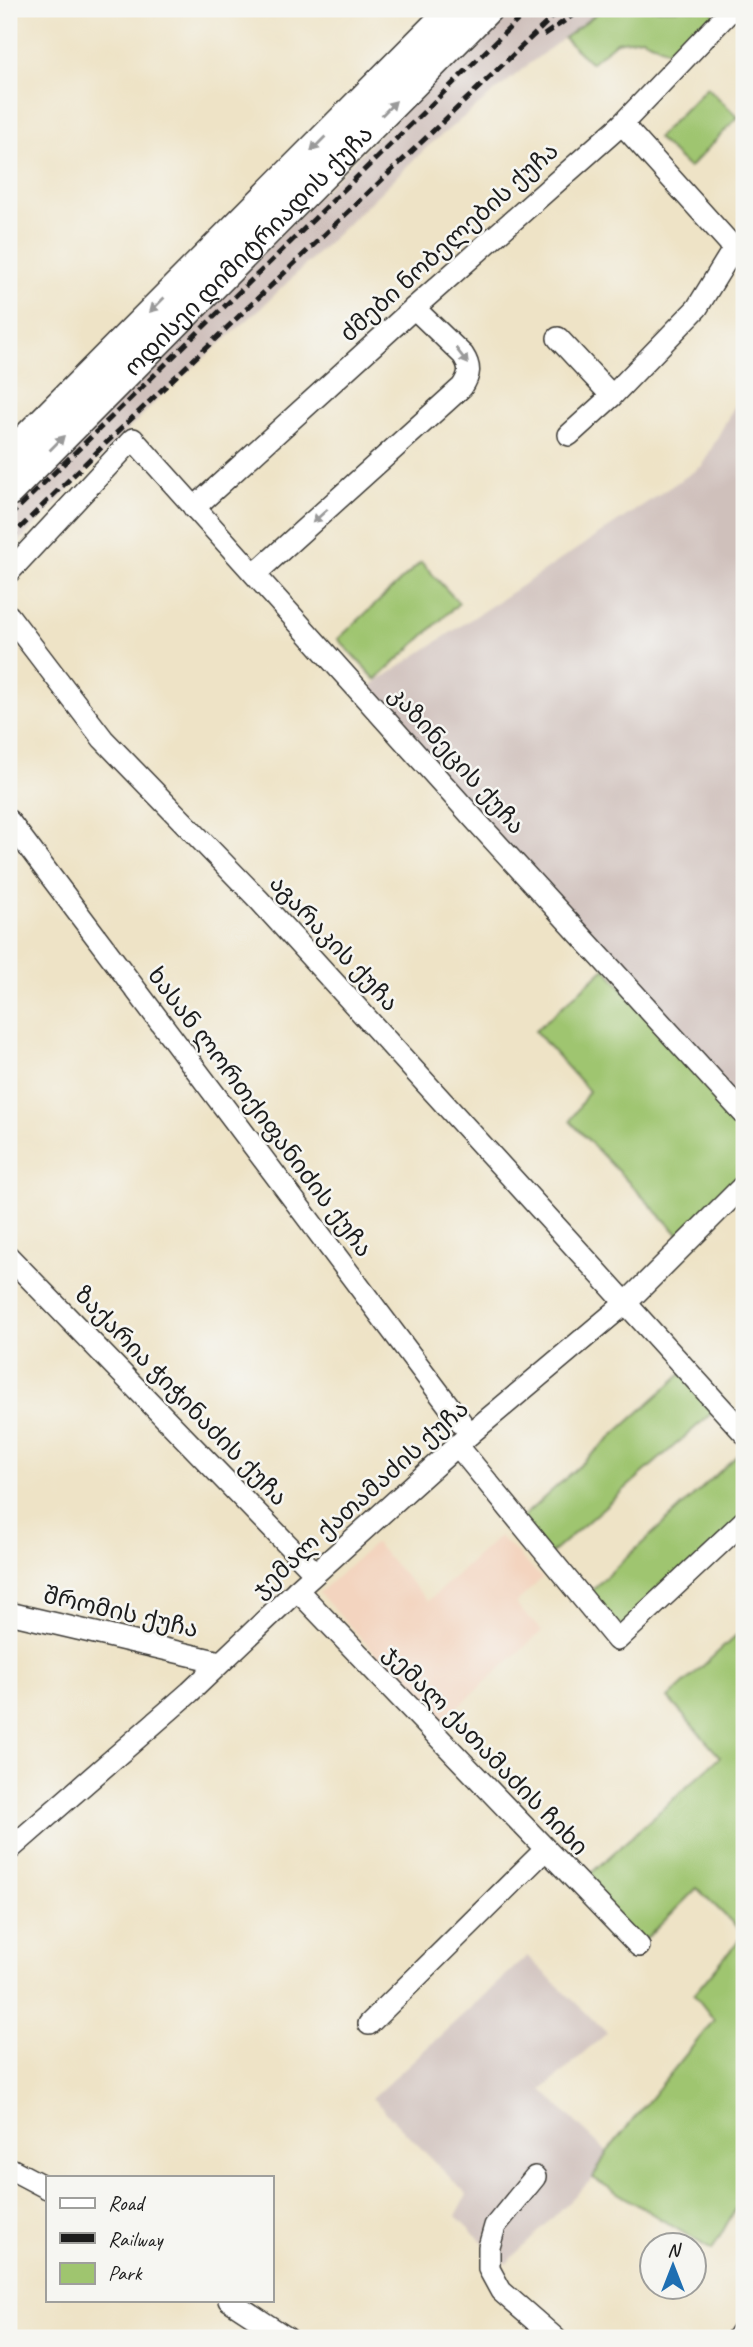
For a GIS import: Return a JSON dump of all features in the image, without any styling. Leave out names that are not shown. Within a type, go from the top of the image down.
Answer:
[{"type":"main road","name":"ოდისეი დიმიტრიადის ქუჩა","points":[[9,455],[452,9]]},
{"type":"main road","name":"ოდისეი დიმიტრიადის ქუჩა","points":[[9,492],[488,9]]},
{"type":"street","name":"ძმები ნობელების ქუჩა","points":[[194,508],[622,124],[732,9]]},
{"type":"street","points":[[569,435],[612,396],[697,308],[734,248],[622,124]]},
{"type":"street","points":[[255,574],[453,396],[469,376],[469,363],[463,355],[414,308]]},
{"type":"street","points":[[558,338],[612,396]]},
{"type":"street","name":"კაზინეცის ქუჩა","points":[[9,572],[133,439],[744,1114]]},
{"type":"street","name":"აგარაკის ქუჩა","points":[[9,616],[103,739],[259,900],[744,1433]]},
{"type":"street","name":"ხასან ლორთქიფანიძის ქუჩა","points":[[9,821],[463,1440],[617,1640],[744,1521]]},
{"type":"street","name":"ჯემალ ქათამაძის ქუჩა","points":[[9,1850],[180,1700],[296,1590],[463,1440],[626,1301],[744,1185]]},
{"type":"street","name":"ზაქარია ჭიჭინაძის ქუჩა","points":[[9,1257],[315,1573]]},
{"type":"street","name":"ჯემალ ქათამაძის ჩიხი","points":[[296,1590],[639,1946]]},
{"type":"street","name":"შრომის ქუჩა","points":[[9,1613],[220,1662]]},
{"type":"street","points":[[369,2024],[545,1850]]},
{"type":"street","points":[[9,2168],[46,2187]]},
{"type":"street","points":[[535,2177],[495,2226],[489,2247],[489,2270],[501,2291],[555,2338]]},
{"type":"street","points":[[232,2302],[287,2338]]},
{"type":"street","points":[[737,2338],[744,2327]]},
{"type":"shaded area","points":[[505,9],[603,9],[529,64],[427,147],[261,308],[161,396],[9,552],[9,506]]},
{"type":"shaded area","points":[[744,388],[744,1114],[361,692],[702,466]]},
{"type":"shaded area","points":[[499,1536],[542,1578],[515,1604],[542,1631],[440,1723],[319,1593],[375,1543],[428,1601]]},
{"type":"shaded area","points":[[527,1956],[607,2033],[542,2090],[607,2152],[593,2178],[506,2264],[456,2216],[467,2195],[372,2098]]},
{"type":"green space","points":[[603,9],[710,9],[720,21],[684,58],[642,38],[616,42],[591,63],[564,38]]},
{"type":"green space","points":[[707,87],[738,117],[689,168],[657,138]]},
{"type":"green space","points":[[421,562],[459,603],[376,680],[338,639]]},
{"type":"green space","points":[[605,968],[744,1126],[744,1174],[679,1235],[570,1121],[589,1091],[535,1031]]},
{"type":"green space","points":[[687,1369],[720,1406],[547,1557],[518,1521]]},
{"type":"green space","points":[[744,1449],[744,1521],[617,1640],[583,1598]]},
{"type":"green space","points":[[744,1628],[744,1934],[697,1888],[639,1946],[579,1884],[720,1757],[668,1698]]},
{"type":"green space","points":[[744,1934],[744,2194],[712,2250],[708,2248],[708,2232],[682,2232],[593,2178],[607,2152],[714,2020],[694,1994]]},
{"type":"railway","points":[[9,517],[529,9]]},
{"type":"railway","points":[[9,539],[561,9]]},
{"type":"railway","points":[[544,35],[582,9]]}]
